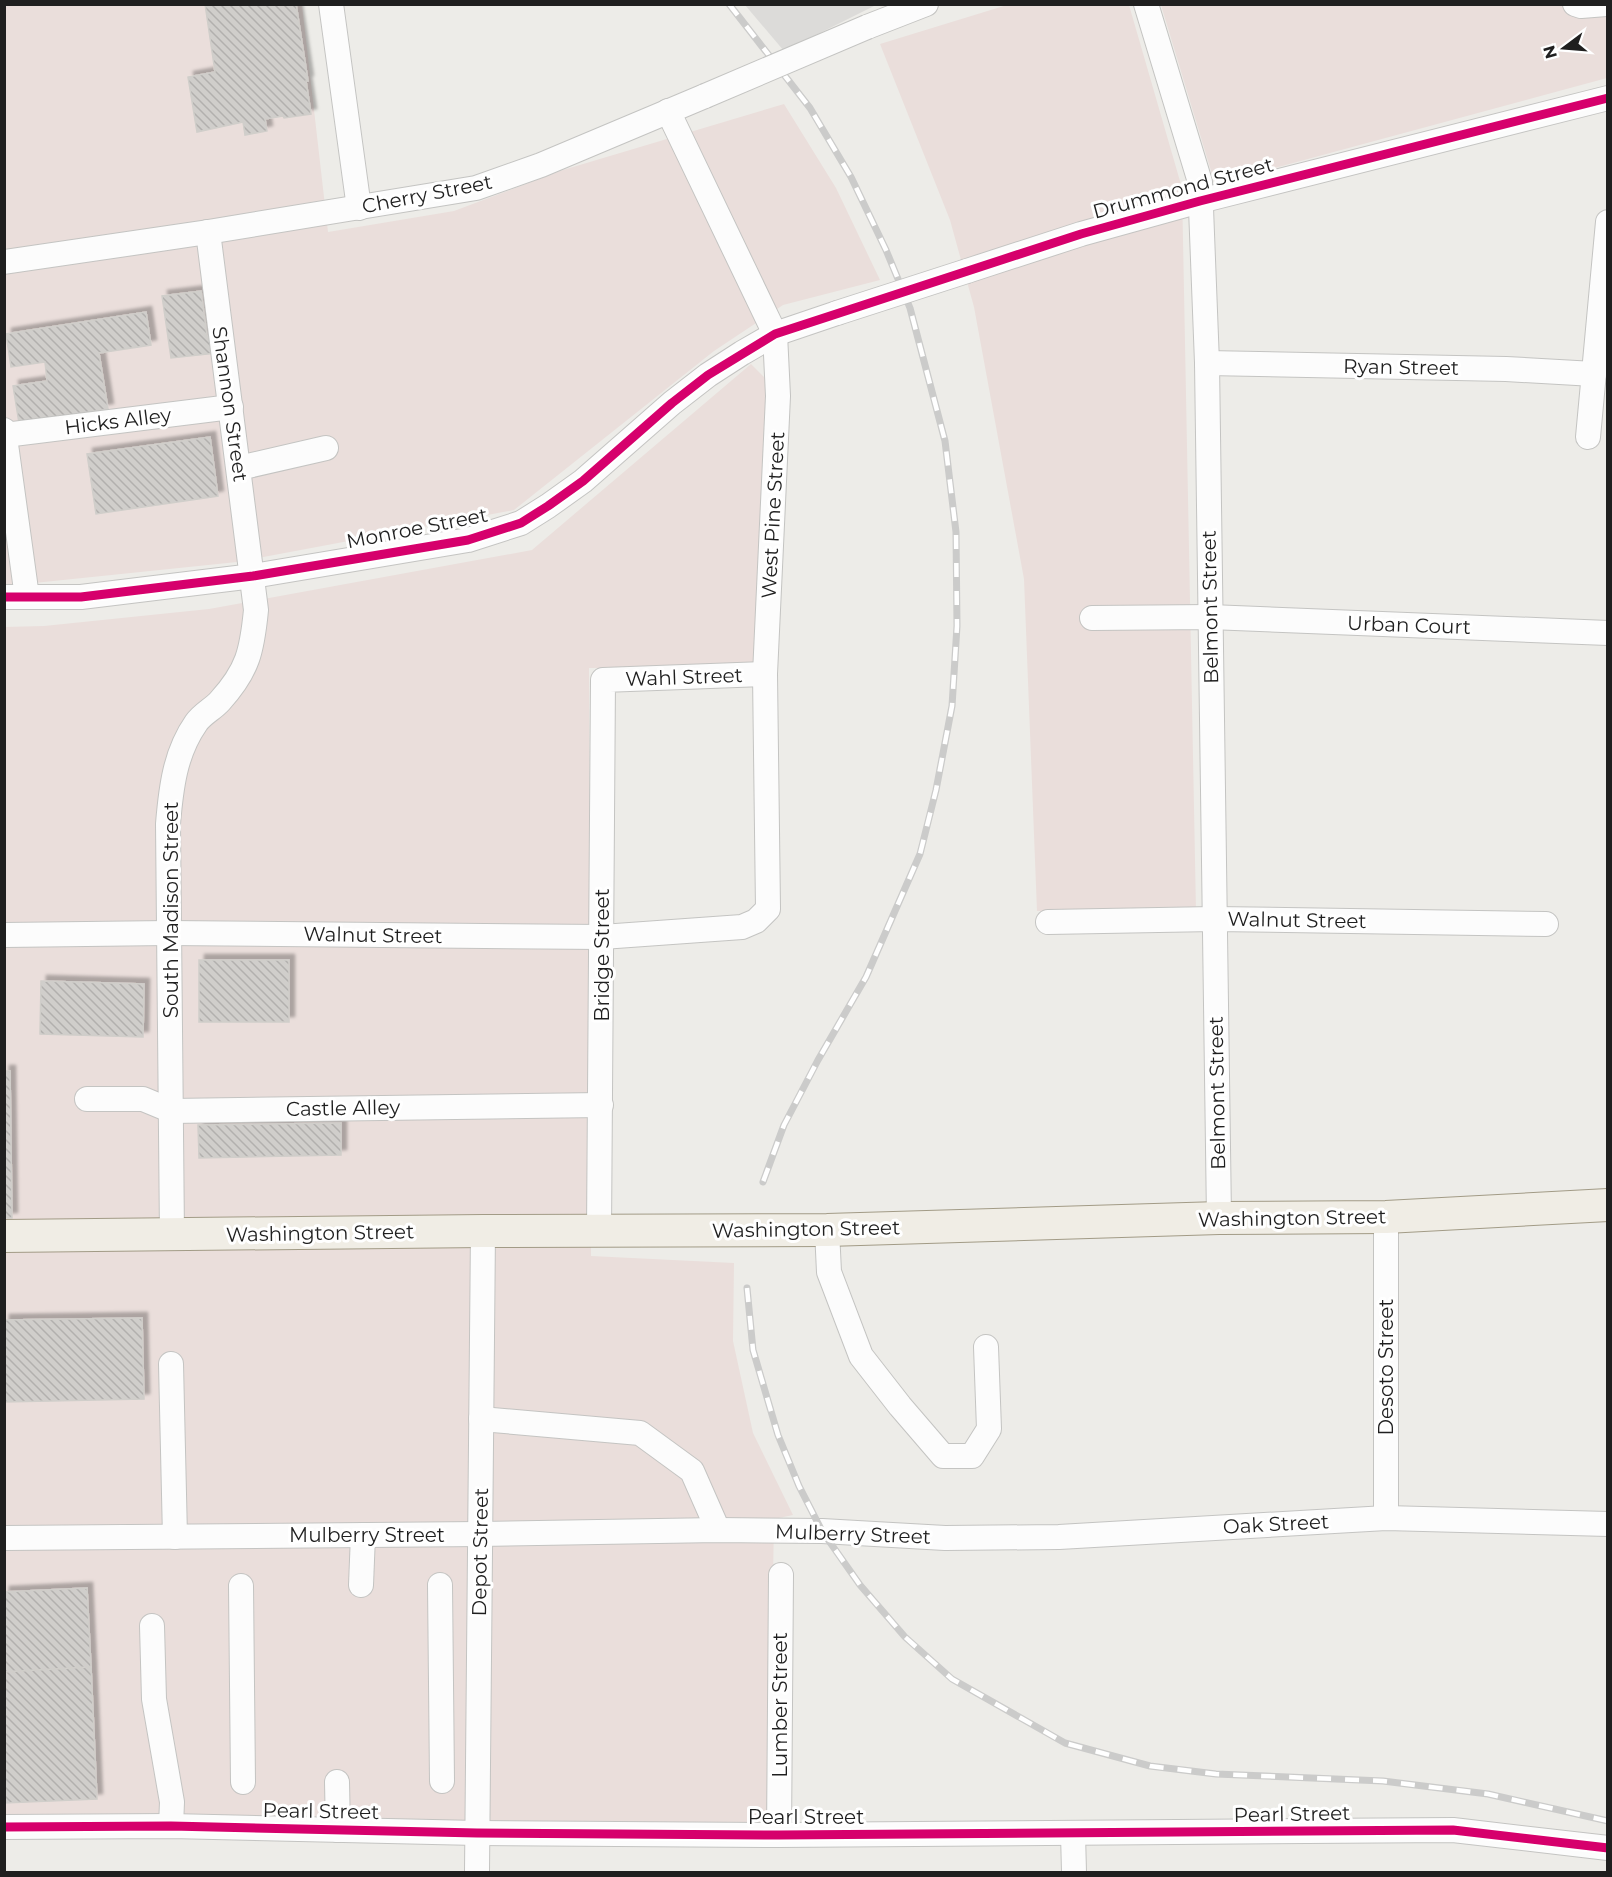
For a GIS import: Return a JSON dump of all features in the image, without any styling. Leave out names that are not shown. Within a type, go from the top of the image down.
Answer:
[{"type":"main road","name":"Washington Street","points":[[4,1236],[827,1230],[1218,1218],[1386,1217],[1608,1205]]},
{"type":"street","points":[[331,4],[359,208]]},
{"type":"street","name":"Cherry Street","points":[[4,262],[208,232],[476,188],[541,165],[867,27],[886,11],[926,4]]},
{"type":"street","name":"Belmont Street","points":[[1146,4],[1200,182],[1207,363],[1218,1218]]},
{"type":"street","points":[[1575,4],[1581,6],[1606,4]]},
{"type":"street","name":"Drummond Street","points":[[775,334],[1081,234],[1200,201],[1608,98]]},
{"type":"street","name":"West Pine Street","points":[[668,111],[775,334],[778,396],[765,674],[768,909],[756,921],[742,927]]},
{"type":"street","points":[[1588,437],[1608,222]]},
{"type":"street","name":"Shannon Street","points":[[208,232],[253,576]]},
{"type":"street","name":"Monroe Street","points":[[16,597],[81,597],[253,576],[468,540],[521,523],[583,481],[672,403],[708,375],[775,334]]},
{"type":"street","name":"Ryan Street","points":[[1207,363],[1506,369],[1594,374]]},
{"type":"street","name":"Hicks Alley","points":[[5,435],[231,407]]},
{"type":"street","points":[[4,430],[16,597]]},
{"type":"street","points":[[239,468],[326,448]]},
{"type":"street","name":"South Madison Street","points":[[172,1235],[168,933],[170,794],[184,743],[197,721],[218,704],[246,666],[253,639],[256,610],[253,576]]},
{"type":"street","name":"Urban Court","points":[[1092,618],[1210,617],[1608,633]]},
{"type":"street","name":"Wahl Street","points":[[603,680],[765,674]]},
{"type":"street","name":"Bridge Street","points":[[600,1231],[603,680]]},
{"type":"street","name":"Walnut Street","points":[[1048,922],[1215,919],[1546,924]]},
{"type":"street","name":"Walnut Street","points":[[4,935],[168,933],[602,937],[742,927]]},
{"type":"street","name":"Castle Alley","points":[[87,1099],[144,1099],[172,1111],[601,1105]]},
{"type":"street","name":"Desoto Street","points":[[1386,1217],[1386,1518]]},
{"type":"street","points":[[827,1230],[829,1272],[861,1356],[943,1456],[972,1456],[989,1429],[986,1347]]},
{"type":"street","name":"Depot Street","points":[[477,1872],[483,1231]]},
{"type":"street","points":[[171,1364],[175,1537]]},
{"type":"street","points":[[481,1419],[640,1433],[692,1471],[718,1530]]},
{"type":"street","name":"Oak Street","points":[[945,1538],[1059,1537],[1386,1518],[1608,1524]]},
{"type":"street","name":"Mulberry Street","points":[[4,1538],[718,1530],[822,1531],[945,1538]]},
{"type":"street","points":[[361,1585],[363,1535]]},
{"type":"street","name":"Lumber Street","points":[[779,1835],[781,1575]]},
{"type":"street","points":[[440,1584],[442,1780]]},
{"type":"street","points":[[241,1586],[243,1782]]},
{"type":"street","points":[[152,1626],[154,1698],[172,1802],[171,1826]]},
{"type":"street","points":[[337,1782],[338,1830]]},
{"type":"street","name":"Pearl Street","points":[[4,1827],[171,1826],[477,1833],[779,1835],[1453,1830],[1608,1848]]},
{"type":"street","points":[[1072,1834],[1074,1872]]},
{"type":"shaded area","points":[[5,5],[302,5],[328,232],[454,211],[563,170],[784,104],[836,188],[880,280],[783,305],[714,351],[514,510],[237,562],[5,586]]},
{"type":"shaded area","points":[[745,5],[876,5],[784,51]]},
{"type":"shaded area","points":[[1007,5],[1129,5],[1182,188],[1196,911],[1037,911],[1024,579],[974,307],[950,220],[880,44]]},
{"type":"shaded area","points":[[1161,5],[1607,5],[1607,78],[1215,184]]},
{"type":"shaded area","points":[[751,364],[771,384],[758,667],[589,668],[591,1256],[734,1263],[733,1341],[753,1433],[793,1515],[774,1519],[769,1825],[5,1817],[4,627],[44,626],[209,609],[532,550]]},
{"type":"building","points":[[205,4],[296,4],[311,114],[265,119],[267,131],[245,135],[243,122],[197,132],[188,77],[215,72]]},
{"type":"building","points":[[201,291],[207,336],[214,335],[216,353],[171,358],[162,296]]},
{"type":"building","points":[[146,312],[151,345],[99,353],[108,409],[19,423],[13,386],[47,381],[45,362],[11,367],[6,334]]},
{"type":"building","points":[[210,437],[218,496],[96,514],[87,454]]},
{"type":"building","points":[[199,960],[289,960],[289,1022],[199,1022]]},
{"type":"building","points":[[41,981],[144,984],[143,1037],[40,1034]]},
{"type":"building","points":[[4,1071],[10,1071],[12,1218],[4,1218]]},
{"type":"building","points":[[341,1123],[341,1155],[199,1158],[198,1125]]},
{"type":"building","points":[[142,1318],[144,1399],[4,1402],[4,1320]]},
{"type":"building","points":[[87,1588],[91,1667],[4,1672],[4,1592]]},
{"type":"building","points":[[91,1667],[97,1799],[4,1803],[4,1672]]},
{"type":"railway","points":[[729,4],[810,108],[851,177],[886,250],[910,308],[945,441],[956,532],[957,626],[952,706],[936,790],[920,854],[866,977],[784,1125],[763,1182]]},
{"type":"railway","points":[[747,1288],[753,1350],[778,1435],[799,1486],[822,1531],[860,1585],[905,1637],[952,1679],[1065,1743],[1150,1766],[1216,1774],[1383,1781],[1488,1794],[1608,1821]]},
{"type":"cycle path","points":[[4,597],[81,597],[253,576],[468,540],[521,523],[548,506],[583,481],[672,403],[708,375],[775,334],[1081,234],[1200,201],[1608,98]]},
{"type":"cycle path","points":[[4,1827],[171,1826],[477,1833],[779,1835],[1453,1830],[1608,1848]]}]
